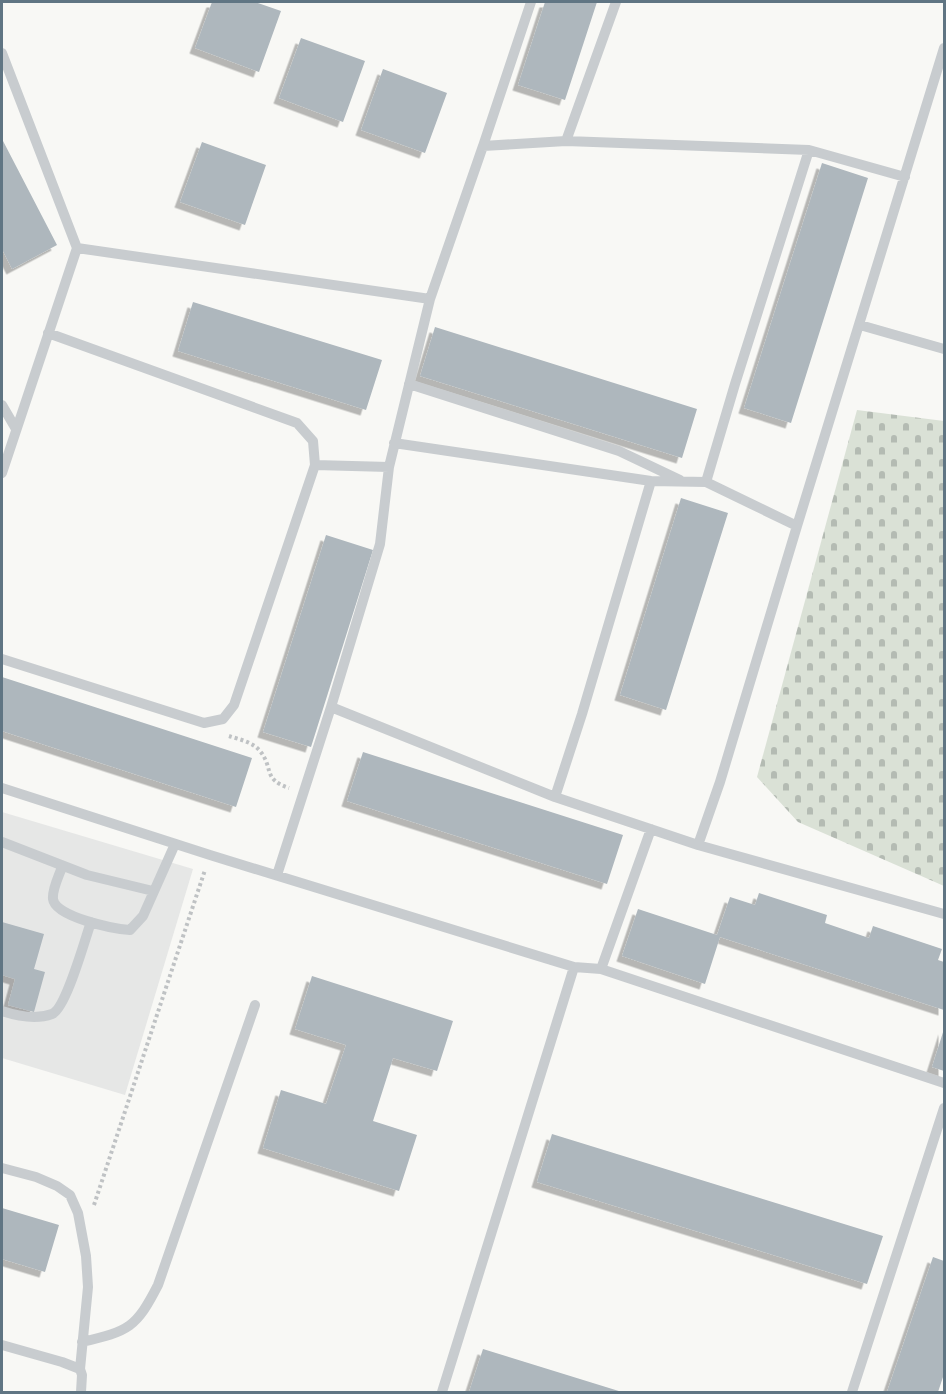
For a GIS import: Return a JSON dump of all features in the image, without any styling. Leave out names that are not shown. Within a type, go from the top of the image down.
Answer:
[{"type":"lane","points":[[277,875],[380,544],[389,467],[430,299],[531,2]]},
{"type":"lane","points":[[566,141],[616,2]]},
{"type":"lane","points":[[698,845],[720,782],[945,48]]},
{"type":"lane","points":[[2,53],[77,248],[2,473]]},
{"type":"lane","points":[[483,146],[566,141],[809,150],[905,177]]},
{"type":"lane","points":[[706,482],[809,150]]},
{"type":"lane","points":[[77,248],[430,299]]},
{"type":"lane","points":[[860,324],[945,349]]},
{"type":"lane","points":[[2,659],[204,723],[223,719],[234,705],[315,465],[313,441],[297,423],[48,333]]},
{"type":"lane","points":[[409,384],[619,451],[685,482]]},
{"type":"lane","points":[[2,405],[16,429]]},
{"type":"lane","points":[[394,443],[651,482],[706,482],[797,526]]},
{"type":"lane","points":[[315,465],[389,467]]},
{"type":"lane","points":[[555,797],[651,482]]},
{"type":"lane","points":[[331,707],[555,797],[698,845],[945,914]]},
{"type":"lane","points":[[2,788],[210,855],[574,967],[601,969],[945,1083]]},
{"type":"lane","points":[[601,969],[651,829]]},
{"type":"lane","points":[[2,842],[62,867],[153,891]]},
{"type":"lane","points":[[62,867],[53,901],[58,907],[78,918],[118,930],[130,930],[143,916],[175,844]]},
{"type":"lane","points":[[2,1011],[24,1017],[52,1014],[63,1004],[92,922]]},
{"type":"lane","points":[[442,1392],[574,967]]},
{"type":"lane","points":[[82,1342],[111,1336],[130,1327],[144,1313],[154,1294],[255,1005]]},
{"type":"lane","points":[[852,1392],[945,1108]]},
{"type":"lane","points":[[2,1168],[57,1185],[70,1195],[78,1213],[88,1287],[80,1369],[81,1392]]},
{"type":"lane","points":[[2,1346],[80,1369]]},
{"type":"path","points":[[204,723],[253,745],[260,751],[276,783],[304,792]]},
{"type":"path","points":[[83,1237],[210,855]]},
{"type":"shaded area","points":[[2,812],[193,869],[125,1095],[2,1058]]},
{"type":"green space","points":[[857,410],[944,421],[944,886],[798,822],[757,777]]},
{"type":"building","points":[[212,2],[255,2],[281,11],[259,72],[195,48]]},
{"type":"building","points":[[545,2],[597,2],[565,100],[518,85]]},
{"type":"building","points":[[301,38],[365,61],[343,122],[279,98]]},
{"type":"building","points":[[383,69],[447,93],[425,153],[361,130]]},
{"type":"building","points":[[2,139],[57,245],[12,269],[2,249]]},
{"type":"building","points":[[202,142],[266,165],[245,225],[180,202]]},
{"type":"building","points":[[822,163],[868,178],[791,423],[744,408]]},
{"type":"building","points":[[193,302],[382,360],[366,410],[178,351]]},
{"type":"building","points":[[435,327],[697,409],[682,458],[420,376]]},
{"type":"building","points":[[681,498],[728,513],[666,710],[620,695]]},
{"type":"building","points":[[326,535],[373,550],[311,747],[263,732]]},
{"type":"building","points":[[2,677],[252,758],[236,807],[2,731]]},
{"type":"building","points":[[363,752],[623,835],[607,884],[347,801]]},
{"type":"building","points":[[759,893],[827,915],[825,923],[869,938],[873,926],[942,949],[938,960],[944,962],[944,1010],[720,937],[705,984],[622,956],[638,909],[717,935],[730,897],[755,905]]},
{"type":"building","points":[[2,922],[44,934],[34,969],[45,972],[34,1012],[8,1005],[15,979],[2,975]]},
{"type":"building","points":[[312,976],[453,1021],[437,1071],[393,1058],[373,1121],[417,1135],[399,1191],[263,1148],[281,1090],[326,1104],[346,1045],[295,1029]]},
{"type":"building","points":[[944,1029],[944,1071],[932,1067]]},
{"type":"building","points":[[552,1134],[883,1236],[867,1284],[537,1182]]},
{"type":"building","points":[[2,1208],[59,1225],[45,1272],[2,1259]]},
{"type":"building","points":[[933,1257],[944,1261],[944,1374],[938,1392],[887,1392]]},
{"type":"building","points":[[483,1349],[622,1392],[469,1392]]}]
